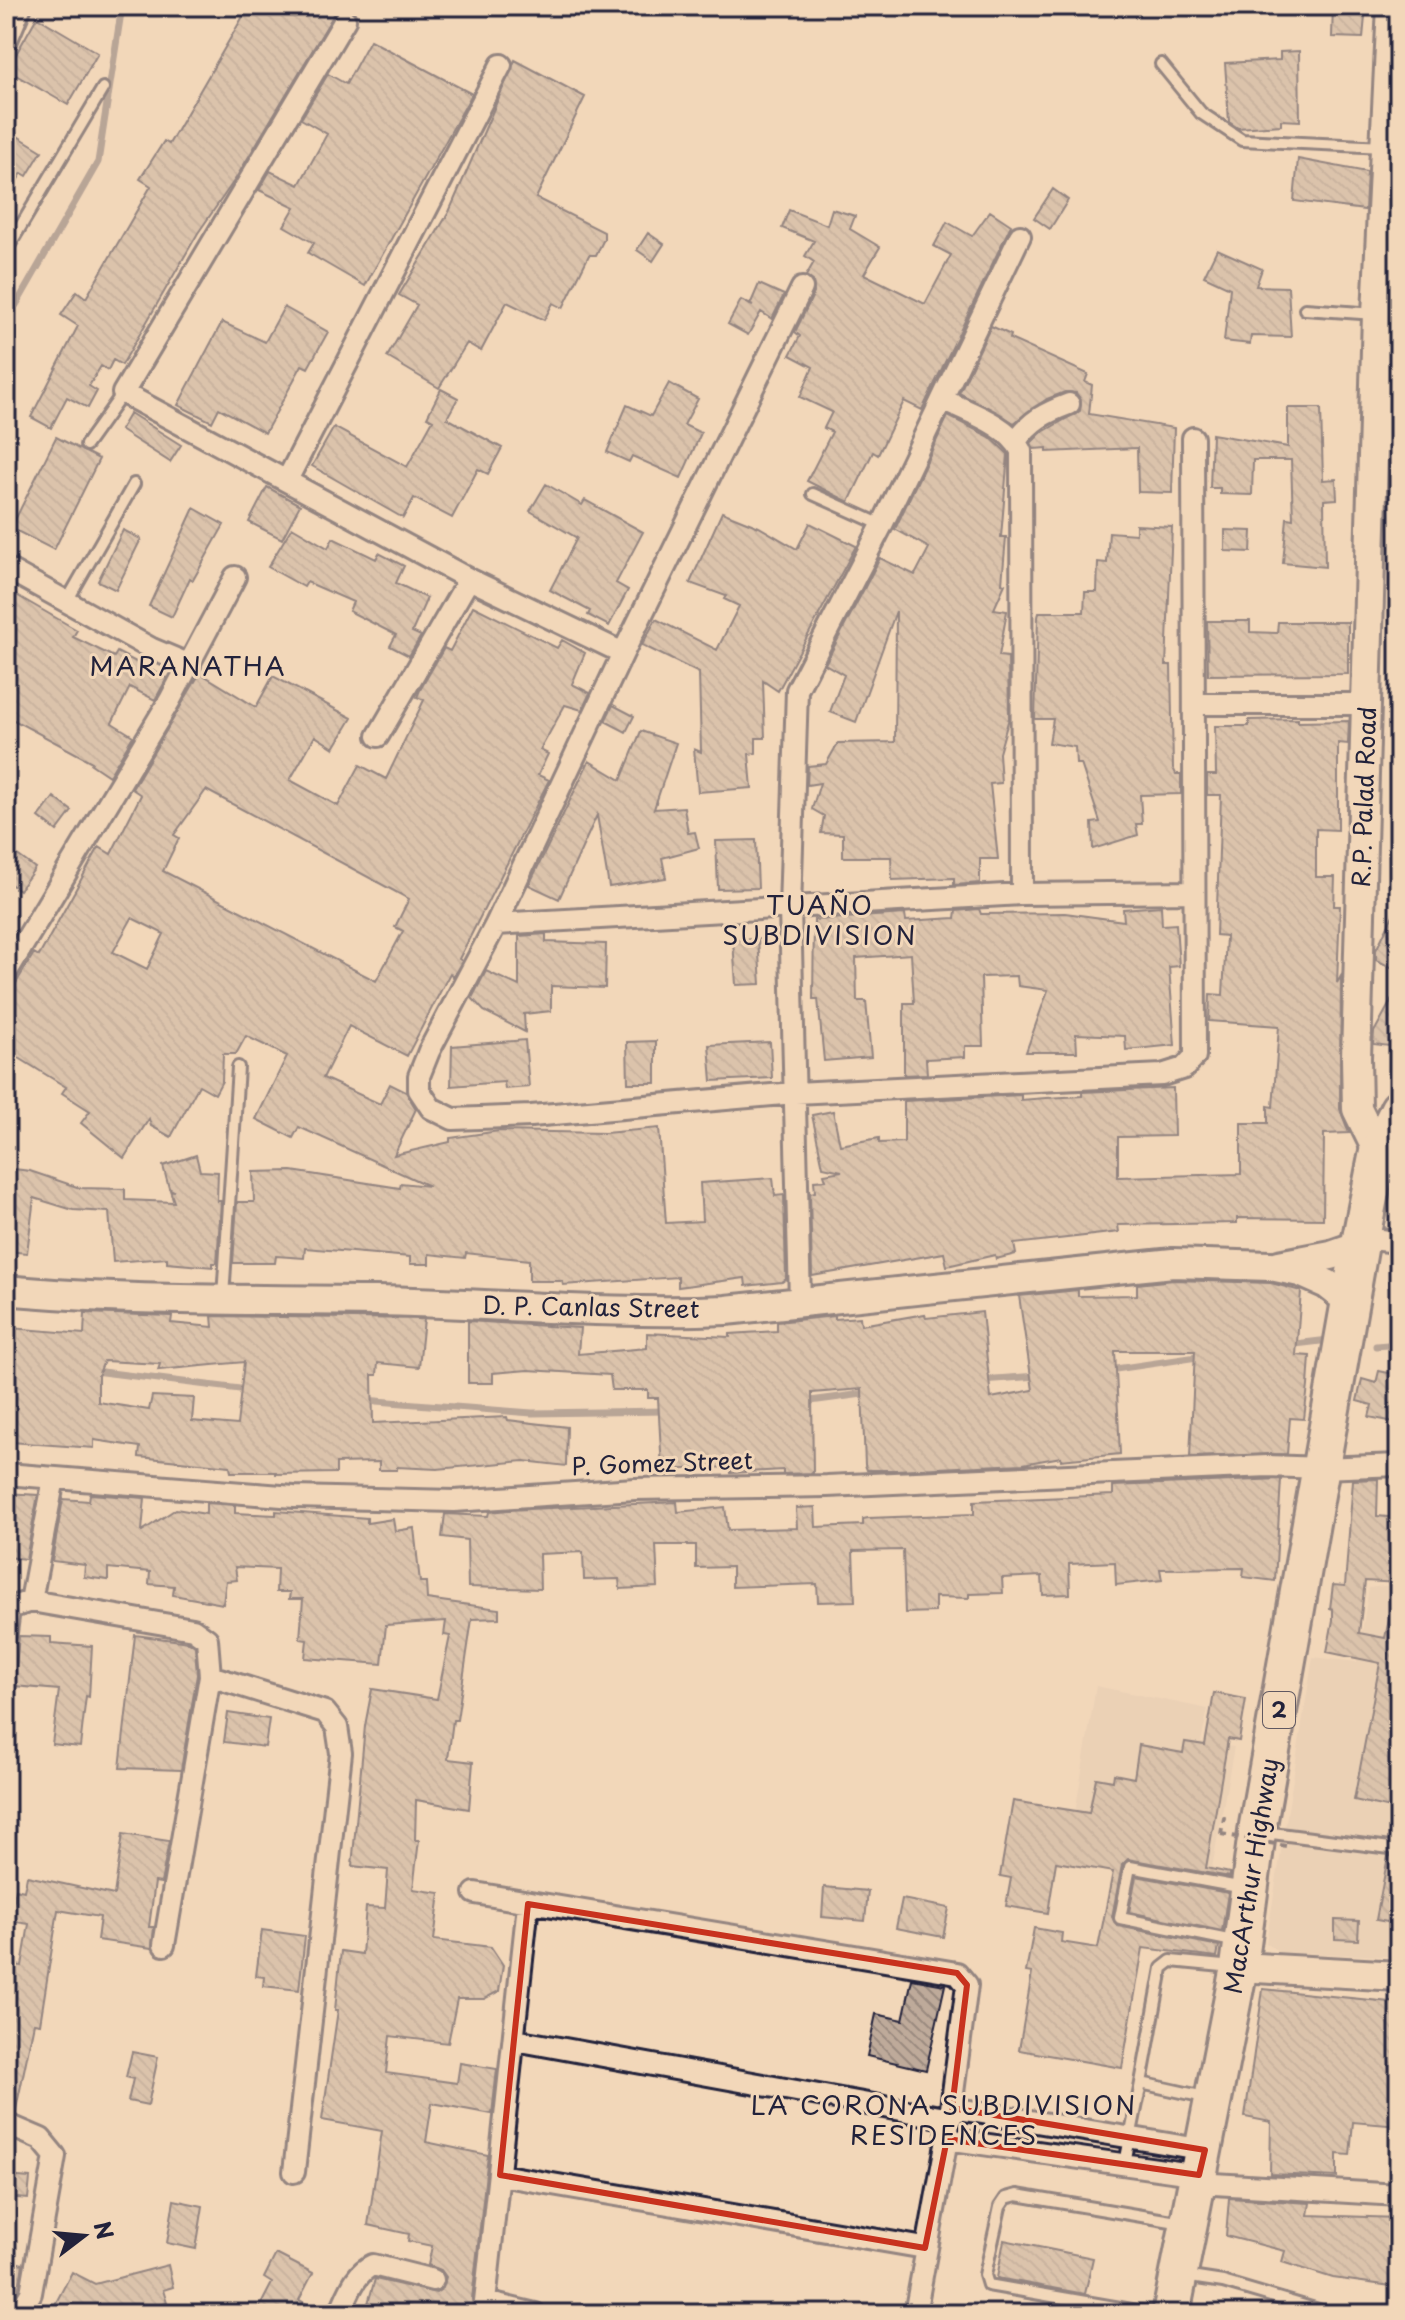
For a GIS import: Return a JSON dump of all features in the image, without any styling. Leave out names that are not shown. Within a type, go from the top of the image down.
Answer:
[{"type":"highway","name":"MacArthur Highway","points":[[1171,2314],[1215,2099],[1250,1889],[1272,1838],[1321,1468],[1360,1242],[1378,1152],[1399,1109]]},
{"type":"main road","name":"R.P. Palad Road","points":[[1378,1152],[1357,1109],[1357,1096],[1377,314],[1392,151],[1392,6]]},
{"type":"main road","name":"D. P. Canlas Street","points":[[1271,1266],[1331,1255],[1360,1242]]},
{"type":"main road","name":"D. P. Canlas Street","points":[[6,1290],[67,1296],[376,1301],[655,1313],[800,1302],[1173,1263],[1271,1266],[1300,1272],[1327,1284],[1350,1302]]},
{"type":"main road","points":[[1241,1955],[1399,1976]]},
{"type":"street","points":[[6,42],[21,6]]},
{"type":"street","points":[[345,20],[123,393],[469,579],[623,653]]},
{"type":"street","points":[[287,480],[501,65]]},
{"type":"street","points":[[800,1302],[790,909],[797,690],[882,525],[1020,236]]},
{"type":"street","points":[[802,288],[623,653],[496,924],[419,1076],[419,1090],[431,1108],[453,1119],[531,1116],[795,1093],[1162,1075],[1184,1068],[1195,1056],[1193,438]]},
{"type":"street","points":[[942,399],[999,428],[1016,441],[1021,451],[1022,894]]},
{"type":"street","points":[[1016,441],[1028,425],[1042,414],[1069,404]]},
{"type":"street","points":[[6,568],[152,649],[190,665]]},
{"type":"street","points":[[6,973],[190,665],[235,577]]},
{"type":"street","points":[[378,736],[469,579]]},
{"type":"street","points":[[1195,704],[1368,704]]},
{"type":"street","points":[[496,924],[1022,894],[1193,892]]},
{"type":"street","points":[[1360,1242],[1399,1242]]},
{"type":"street","name":"P. Gomez Street","points":[[6,1474],[294,1497],[454,1501],[635,1489],[827,1486],[1268,1466],[1321,1468],[1399,1465]]},
{"type":"street","points":[[31,1601],[54,1478]]},
{"type":"street","points":[[6,1633],[8,1609],[31,1601],[193,1629],[207,1639],[210,1676],[164,1945]]},
{"type":"street","points":[[210,1676],[325,1712],[337,1727],[341,1753],[294,2172]]},
{"type":"street","points":[[475,1893],[957,1973],[967,1985],[950,2122],[915,2314]]},
{"type":"street","points":[[528,1904],[485,2302],[535,2314]]},
{"type":"street","points":[[515,2040],[950,2122],[1125,2163],[1200,2169],[1399,2195]]},
{"type":"street","points":[[950,2122],[1130,2137],[1200,2169]]},
{"type":"street","points":[[6,2124],[41,2139],[55,2156],[31,2293],[19,2314]]},
{"type":"street","points":[[500,2175],[925,2248]]},
{"type":"street","points":[[339,2314],[356,2279],[364,2269],[373,2265],[433,2280]]},
{"type":"lane","points":[[1161,64],[1201,113],[1242,140],[1392,151]]},
{"type":"lane","points":[[6,251],[103,88]]},
{"type":"lane","points":[[1305,309],[1377,314]]},
{"type":"lane","points":[[86,445],[123,393]]},
{"type":"lane","points":[[67,601],[134,484]]},
{"type":"lane","points":[[813,494],[882,525]]},
{"type":"lane","points":[[223,1300],[238,1067]]},
{"type":"lane","points":[[1272,1838],[1398,1849]]},
{"type":"lane","points":[[1241,1955],[1120,1918],[1130,1867],[1250,1889]]},
{"type":"lane","points":[[1125,2163],[1162,1968],[1171,1961],[1241,1955]]},
{"type":"lane","points":[[1141,2083],[1215,2099]]},
{"type":"lane","points":[[1155,2314],[988,2285],[985,2275],[1000,2207],[1006,2198],[1017,2195],[1189,2224]]},
{"type":"lane","points":[[1178,2276],[1223,2282],[1332,2314]]},
{"type":"path","points":[[1224,1818],[1221,1834],[1272,1838]]},
{"type":"highlighted area","points":[[528,1904],[957,1973],[967,1985],[952,2108],[1205,2150],[1199,2175],[947,2139],[925,2248],[500,2175]]},
{"type":"shaded area","points":[[1399,1584],[1399,1957],[1279,1952],[1266,1943],[1313,1657],[1357,1662],[1369,1588]]},
{"type":"shaded area","points":[[1096,1686],[1208,1709],[1201,1742],[1234,1747],[1212,1868],[1118,1842],[1071,1837]]},
{"type":"building","points":[[249,6],[339,6],[236,178],[198,233],[122,365],[113,360],[108,370],[101,366],[89,386],[97,391],[88,408],[67,397],[51,428],[31,417],[78,326],[61,315],[77,291],[86,298],[151,186],[140,179],[164,141],[169,144]]},
{"type":"building","points":[[1333,6],[1366,6],[1363,38],[1332,37]]},
{"type":"building","points":[[37,17],[98,53],[68,105],[7,70]]},
{"type":"building","points":[[370,40],[472,94],[365,286],[308,253],[314,243],[284,226],[295,207],[259,190],[270,171],[299,185],[327,134],[301,119],[328,74],[346,84]]},
{"type":"building","points":[[1299,51],[1300,121],[1281,120],[1281,125],[1238,128],[1229,122],[1225,63],[1280,60],[1280,52]]},
{"type":"building","points":[[515,60],[585,97],[536,198],[604,232],[604,239],[596,255],[589,255],[563,308],[553,303],[544,320],[507,302],[481,351],[467,343],[439,388],[387,357],[417,305],[399,295],[449,212]]},
{"type":"building","points":[[6,129],[42,151],[27,176],[22,173],[6,198]]},
{"type":"building","points":[[1298,159],[1367,172],[1365,210],[1294,201]]},
{"type":"building","points":[[1053,189],[1068,200],[1050,229],[1034,218]]},
{"type":"building","points":[[832,209],[855,216],[850,229],[880,247],[864,274],[925,304],[951,255],[934,246],[947,222],[972,236],[990,211],[1011,225],[922,410],[904,401],[878,455],[873,452],[849,502],[807,481],[832,432],[824,428],[832,412],[800,397],[813,367],[790,355],[800,336],[795,332],[814,293],[813,281],[806,276],[814,262],[805,256],[814,241],[782,228],[789,210],[827,225]]},
{"type":"building","points":[[648,233],[664,244],[653,261],[637,250]]},
{"type":"building","points":[[1217,249],[1262,269],[1256,286],[1288,287],[1291,337],[1251,336],[1250,344],[1224,341],[1230,288],[1204,276]]},
{"type":"building","points":[[759,284],[784,295],[772,319],[761,312],[748,335],[728,324],[741,300],[750,305]]},
{"type":"building","points":[[284,307],[328,332],[308,368],[302,365],[265,433],[219,408],[212,422],[178,405],[222,322],[265,342]]},
{"type":"building","points":[[991,326],[1011,335],[1010,339],[1088,374],[1085,382],[1092,385],[1089,414],[1174,428],[1172,493],[1138,492],[1137,448],[1047,452],[1047,448],[1034,449],[1031,443],[1041,433],[1080,411],[1081,400],[1076,393],[1065,392],[1047,399],[1014,423],[959,393]]},
{"type":"building","points":[[669,383],[698,399],[684,425],[701,433],[681,478],[632,456],[629,462],[607,452],[627,405],[651,416]]},
{"type":"building","points":[[441,389],[458,398],[447,418],[502,448],[488,474],[478,469],[452,518],[414,498],[403,518],[312,466],[334,427],[407,467],[433,420],[427,417]]},
{"type":"building","points":[[1288,408],[1321,408],[1323,480],[1336,479],[1337,499],[1324,500],[1325,567],[1283,563],[1287,518],[1293,519],[1291,460],[1253,460],[1252,495],[1220,494],[1220,488],[1210,488],[1212,434],[1288,447]]},
{"type":"building","points":[[130,413],[181,445],[170,462],[120,430]]},
{"type":"building","points":[[948,416],[990,437],[1008,454],[1001,537],[1006,537],[1002,583],[1005,584],[994,609],[1007,611],[999,656],[1008,657],[1009,718],[999,753],[1001,783],[990,784],[998,859],[980,859],[980,883],[954,885],[954,878],[892,880],[891,857],[843,857],[843,834],[821,833],[824,816],[812,809],[820,783],[807,785],[808,766],[826,764],[838,743],[895,742],[896,611],[856,722],[830,712],[844,675],[825,664],[880,558],[915,575],[929,548],[895,529]]},
{"type":"building","points":[[56,437],[99,459],[54,550],[11,528]]},
{"type":"building","points":[[546,484],[582,505],[585,500],[643,532],[616,583],[628,590],[609,626],[588,615],[590,611],[550,590],[577,538],[530,511]]},
{"type":"building","points":[[267,487],[300,505],[282,539],[249,522]]},
{"type":"building","points":[[194,508],[224,525],[193,580],[190,578],[172,617],[149,606]]},
{"type":"building","points":[[722,512],[759,527],[797,549],[810,523],[856,546],[778,691],[763,681],[765,738],[756,738],[756,753],[749,754],[752,788],[698,792],[694,749],[701,752],[699,673],[642,645],[656,619],[717,650],[739,606],[724,599],[726,596],[690,583]]},
{"type":"building","points":[[1136,525],[1172,527],[1166,665],[1171,665],[1173,768],[1176,774],[1181,774],[1181,794],[1140,795],[1142,824],[1136,824],[1138,835],[1093,849],[1092,823],[1100,822],[1081,764],[1076,764],[1075,747],[1049,743],[1053,719],[1035,719],[1038,617],[1039,612],[1084,612],[1085,592],[1097,592],[1098,562],[1107,563],[1109,532],[1136,534]]},
{"type":"building","points":[[292,527],[328,548],[333,538],[376,559],[379,553],[404,566],[396,583],[427,598],[412,632],[421,636],[409,656],[390,646],[396,635],[349,611],[353,602],[307,582],[304,587],[268,567]]},
{"type":"building","points":[[123,530],[141,539],[116,590],[98,581]]},
{"type":"building","points":[[1225,530],[1252,531],[1251,552],[1225,551]]},
{"type":"building","points":[[6,589],[77,630],[73,637],[114,657],[117,652],[167,678],[155,700],[130,687],[112,723],[133,736],[109,776],[92,762],[6,716]]},
{"type":"building","points":[[473,606],[557,648],[562,640],[585,653],[572,684],[590,693],[582,710],[565,705],[540,750],[548,754],[538,775],[549,780],[459,959],[462,961],[453,977],[450,973],[407,1056],[349,1026],[323,1078],[380,1104],[390,1084],[406,1092],[416,1109],[394,1155],[450,1142],[450,1138],[499,1131],[605,1133],[659,1128],[666,1223],[702,1221],[700,1183],[773,1178],[775,1196],[784,1195],[786,1279],[782,1282],[746,1286],[745,1278],[678,1287],[678,1277],[563,1285],[562,1281],[529,1281],[529,1260],[466,1253],[465,1258],[429,1254],[429,1264],[410,1264],[410,1257],[305,1248],[304,1258],[276,1256],[275,1263],[233,1263],[237,1202],[254,1202],[253,1172],[292,1171],[400,1188],[401,1183],[429,1186],[299,1127],[293,1138],[256,1119],[287,1056],[246,1036],[236,1054],[223,1054],[222,1081],[215,1094],[199,1085],[171,1137],[151,1126],[149,1119],[124,1158],[81,1123],[90,1111],[62,1093],[66,1087],[6,1050],[6,1000],[34,953],[39,956],[99,847],[111,854],[141,795],[132,789],[200,673],[256,707],[273,676],[352,718],[334,748],[315,736],[290,780],[338,806],[360,765],[386,779],[424,700],[417,697],[420,690],[444,648],[450,651]],"holes":[[[206,790],[409,899],[395,927],[403,931],[376,981],[163,871],[179,838],[174,835]],[[132,918],[164,934],[147,969],[113,952]]]},
{"type":"building","points":[[1207,621],[1250,621],[1250,632],[1277,633],[1278,622],[1348,622],[1348,674],[1208,675]]},
{"type":"building","points":[[613,705],[634,716],[626,732],[605,721]]},
{"type":"building","points":[[1298,719],[1298,722],[1349,721],[1348,744],[1338,743],[1338,830],[1316,829],[1316,877],[1335,877],[1334,906],[1340,906],[1337,983],[1341,976],[1340,1109],[1349,1133],[1324,1134],[1323,1219],[1237,1218],[1237,1223],[1118,1225],[1119,1232],[1014,1244],[1016,1254],[996,1259],[995,1255],[947,1266],[944,1253],[812,1276],[810,1193],[815,1192],[814,1181],[826,1180],[824,1174],[842,1171],[823,1167],[812,1115],[833,1111],[840,1145],[879,1138],[879,1143],[904,1142],[904,1101],[1021,1095],[1021,1100],[1082,1096],[1082,1092],[1173,1088],[1174,1136],[1118,1137],[1118,1177],[1241,1174],[1241,1123],[1268,1123],[1268,1106],[1273,1107],[1279,1026],[1209,1021],[1210,994],[1223,995],[1226,936],[1216,935],[1221,795],[1207,795],[1207,775],[1216,775],[1215,726],[1249,726],[1249,720]]},
{"type":"building","points":[[641,731],[676,743],[654,809],[684,807],[688,833],[695,832],[699,848],[662,858],[666,878],[609,887],[597,815],[559,899],[529,885],[589,761],[621,780]]},
{"type":"building","points":[[54,797],[72,811],[57,831],[39,817]]},
{"type":"building","points":[[756,840],[758,888],[718,889],[716,841]]},
{"type":"building","points":[[16,854],[35,868],[19,890],[6,881],[6,867]]},
{"type":"building","points":[[1399,903],[1399,971],[1376,960],[1376,950]]},
{"type":"building","points":[[1161,906],[1162,925],[1176,924],[1179,966],[1169,967],[1175,1045],[1126,1050],[1125,1036],[1076,1034],[1077,1052],[1026,1052],[1048,990],[1018,986],[1017,976],[981,977],[983,1046],[965,1046],[965,1057],[926,1059],[927,1074],[904,1075],[904,1003],[914,1003],[911,954],[856,958],[857,1001],[866,1001],[871,1057],[824,1061],[818,999],[813,999],[814,920],[905,914],[906,921],[955,918],[956,911],[979,909],[981,914],[1065,913],[1124,921],[1123,909]]},
{"type":"building","points":[[546,934],[546,942],[606,944],[605,988],[551,986],[551,1011],[524,1014],[525,1032],[484,1011],[472,998],[486,971],[519,986],[519,936]]},
{"type":"building","points":[[758,939],[761,984],[736,985],[733,940]]},
{"type":"building","points":[[1396,992],[1399,995],[1389,1046],[1373,1044],[1374,1032]]},
{"type":"building","points":[[525,1040],[529,1087],[505,1089],[504,1082],[451,1086],[452,1046]]},
{"type":"building","points":[[656,1041],[656,1083],[628,1083],[627,1042]]},
{"type":"building","points":[[770,1042],[772,1078],[712,1081],[709,1045]]},
{"type":"building","points":[[196,1155],[200,1171],[218,1172],[217,1201],[221,1201],[217,1263],[213,1263],[213,1267],[167,1263],[167,1258],[113,1262],[109,1212],[73,1210],[34,1198],[27,1253],[6,1251],[6,1168],[30,1171],[80,1188],[125,1189],[125,1200],[174,1202],[170,1190],[174,1191],[169,1188],[163,1166]]},
{"type":"building","points":[[1174,1280],[1271,1283],[1301,1291],[1296,1355],[1310,1356],[1308,1386],[1304,1419],[1290,1418],[1287,1454],[1190,1457],[1195,1351],[1115,1351],[1120,1454],[1061,1460],[1061,1457],[1023,1464],[895,1470],[867,1470],[862,1389],[812,1393],[813,1473],[783,1474],[783,1470],[731,1473],[731,1467],[662,1470],[658,1398],[648,1398],[648,1390],[612,1390],[610,1375],[528,1370],[493,1373],[493,1383],[468,1383],[468,1321],[580,1328],[578,1354],[647,1348],[647,1333],[730,1337],[730,1334],[777,1331],[777,1322],[835,1316],[835,1319],[860,1317],[861,1325],[925,1314],[926,1318],[982,1312],[991,1398],[1033,1390],[1019,1296],[1078,1290],[1078,1296],[1137,1295],[1137,1284]]},
{"type":"building","points":[[85,1313],[172,1316],[171,1323],[213,1327],[212,1316],[424,1319],[419,1367],[378,1363],[377,1375],[372,1375],[373,1423],[507,1417],[508,1420],[567,1427],[566,1466],[524,1461],[437,1469],[397,1467],[397,1470],[379,1470],[379,1462],[336,1463],[336,1473],[276,1474],[231,1472],[230,1466],[139,1457],[140,1447],[94,1440],[94,1448],[11,1442],[12,1431],[6,1431],[6,1411],[11,1328],[84,1334]],"holes":[[[104,1361],[160,1364],[158,1370],[244,1362],[237,1425],[192,1421],[194,1398],[152,1396],[149,1410],[98,1402],[98,1376]]]},
{"type":"building","points":[[1379,1371],[1399,1375],[1399,1423],[1369,1417],[1372,1405],[1357,1401],[1362,1379],[1376,1383]]},
{"type":"building","points":[[1281,1479],[1275,1581],[1243,1577],[1244,1568],[1160,1569],[1162,1580],[1116,1585],[1115,1562],[1069,1564],[1070,1594],[1043,1595],[1042,1576],[1002,1578],[1003,1593],[969,1594],[969,1598],[935,1597],[935,1612],[905,1613],[903,1550],[853,1551],[855,1601],[818,1602],[817,1584],[732,1587],[732,1567],[696,1568],[696,1545],[656,1545],[658,1587],[620,1589],[619,1579],[584,1580],[583,1552],[539,1554],[540,1589],[468,1587],[467,1540],[442,1537],[445,1514],[488,1516],[489,1512],[508,1510],[677,1502],[678,1512],[725,1507],[728,1530],[797,1528],[796,1508],[815,1507],[816,1527],[863,1525],[863,1519],[868,1518],[974,1514],[974,1501],[1113,1495],[1113,1486]]},
{"type":"building","points":[[1378,1479],[1377,1516],[1399,1518],[1399,1583],[1365,1581],[1359,1633],[1385,1638],[1390,1615],[1399,1616],[1399,1810],[1354,1800],[1380,1663],[1327,1652],[1333,1620],[1333,1609],[1330,1608],[1333,1585],[1345,1586],[1353,1480]]},
{"type":"building","points":[[6,1493],[38,1495],[26,1559],[6,1557]]},
{"type":"building","points":[[90,1494],[145,1498],[142,1531],[176,1509],[206,1514],[206,1503],[235,1505],[235,1513],[276,1515],[276,1511],[367,1518],[367,1523],[393,1519],[395,1531],[414,1528],[420,1582],[426,1582],[427,1599],[499,1609],[499,1618],[472,1619],[457,1720],[453,1720],[448,1759],[473,1762],[469,1809],[416,1800],[415,1840],[419,1840],[413,1889],[440,1893],[434,1940],[491,1947],[503,1965],[499,1991],[484,1999],[457,1999],[448,2043],[390,2036],[386,2073],[457,2083],[460,2063],[497,2069],[492,2114],[432,2103],[426,2142],[488,2155],[472,2299],[473,2307],[481,2314],[365,2314],[375,2279],[436,2293],[443,2288],[446,2277],[441,2270],[428,2265],[432,2246],[408,2241],[409,2234],[368,2225],[382,2131],[322,2120],[338,2010],[335,2010],[341,1951],[362,1954],[366,1907],[385,1908],[388,1870],[352,1866],[365,1726],[372,1689],[437,1699],[450,1636],[444,1635],[446,1621],[386,1625],[382,1664],[305,1658],[307,1640],[300,1639],[303,1599],[289,1599],[290,1592],[276,1592],[277,1569],[235,1567],[237,1580],[226,1581],[223,1604],[173,1595],[174,1586],[149,1584],[150,1572],[108,1568],[108,1580],[84,1577],[85,1565],[52,1561],[63,1499],[89,1501]]},
{"type":"building","points":[[135,1635],[189,1642],[195,1646],[197,1675],[181,1770],[120,1768]]},
{"type":"building","points":[[19,1636],[51,1637],[51,1643],[92,1646],[89,1697],[86,1696],[80,1747],[52,1744],[59,1690],[14,1686]]},
{"type":"building","points":[[1214,1693],[1246,1699],[1239,1741],[1228,1739],[1206,1868],[1230,1873],[1230,1877],[1128,1859],[1122,1865],[1112,1917],[1118,1926],[1219,1946],[1217,1957],[1143,1948],[1122,2068],[1019,2050],[1032,1973],[1026,1972],[1034,1928],[1062,1933],[1061,1942],[1098,1948],[1113,1872],[1056,1862],[1048,1913],[1006,1906],[1011,1878],[1000,1876],[1013,1801],[1089,1813],[1096,1778],[1113,1781],[1114,1774],[1134,1778],[1139,1745],[1183,1753],[1185,1742],[1205,1745]]},
{"type":"building","points":[[228,1713],[269,1719],[265,1747],[224,1742]]},
{"type":"building","points":[[123,1834],[169,1841],[161,1883],[155,1882],[149,1927],[154,1927],[152,1948],[97,1940],[100,1917],[58,1910],[40,2024],[34,2023],[15,2114],[6,2111],[6,1964],[22,1966],[29,1924],[10,1921],[16,1889],[24,1891],[27,1876],[114,1895]]},
{"type":"building","points":[[1388,1856],[1399,1857],[1399,1924],[1376,1920]]},
{"type":"building","points":[[1136,1876],[1228,1893],[1222,1931],[1129,1912]]},
{"type":"building","points":[[824,1887],[868,1891],[865,1921],[822,1917]]},
{"type":"building","points":[[902,1899],[949,1908],[943,1937],[896,1928]]},
{"type":"building","points":[[1335,1920],[1359,1921],[1358,1940],[1335,1939]]},
{"type":"building","points":[[262,1930],[305,1936],[299,1990],[263,1986],[264,1977],[256,1976]]},
{"type":"building","points":[[912,1979],[945,1985],[926,2070],[867,2056],[876,2014],[903,2020]]},
{"type":"building","points":[[1263,1989],[1399,2003],[1399,2126],[1353,2122],[1350,2155],[1337,2154],[1337,2177],[1270,2174],[1271,2122],[1245,2117]]},
{"type":"building","points":[[132,2052],[158,2057],[148,2105],[128,2101],[133,2079],[126,2077]]},
{"type":"building","points":[[6,2176],[30,2178],[28,2199],[6,2197]]},
{"type":"building","points":[[1229,2198],[1310,2203],[1308,2215],[1399,2218],[1399,2287],[1333,2278],[1282,2262],[1285,2251],[1226,2236]]},
{"type":"building","points":[[174,2200],[203,2206],[196,2249],[167,2243]]},
{"type":"building","points":[[1004,2240],[1093,2258],[1085,2294],[997,2278]]},
{"type":"building","points":[[276,2254],[313,2273],[299,2300],[326,2314],[256,2314],[272,2283],[264,2278]]},
{"type":"building","points":[[6,2260],[23,2264],[19,2289],[6,2314]]},
{"type":"building","points":[[168,2265],[173,2287],[163,2290],[167,2303],[157,2306],[159,2314],[50,2314],[72,2272],[95,2284]]},
{"type":"waterway","points":[[6,313],[16,305],[98,162],[122,6]]},
{"type":"waterway","points":[[1287,1345],[1329,1340]]},
{"type":"waterway","points":[[1376,1346],[1399,1344]]},
{"type":"waterway","points":[[1109,1370],[1204,1356]]},
{"type":"waterway","points":[[94,1371],[248,1390]]},
{"type":"waterway","points":[[981,1380],[1037,1376]]},
{"type":"waterway","points":[[803,1402],[870,1393]]},
{"type":"waterway","points":[[364,1400],[532,1413],[667,1411]]},
{"type":"district","name":"MARANATHA","points":[[188,667]]},
{"type":"district","name":"TUAÑO SUBDIVISION","points":[[820,921]]},
{"type":"district","name":"LA CORONA SUBDIVISION RESIDENCES","points":[[944,2121]]}]
